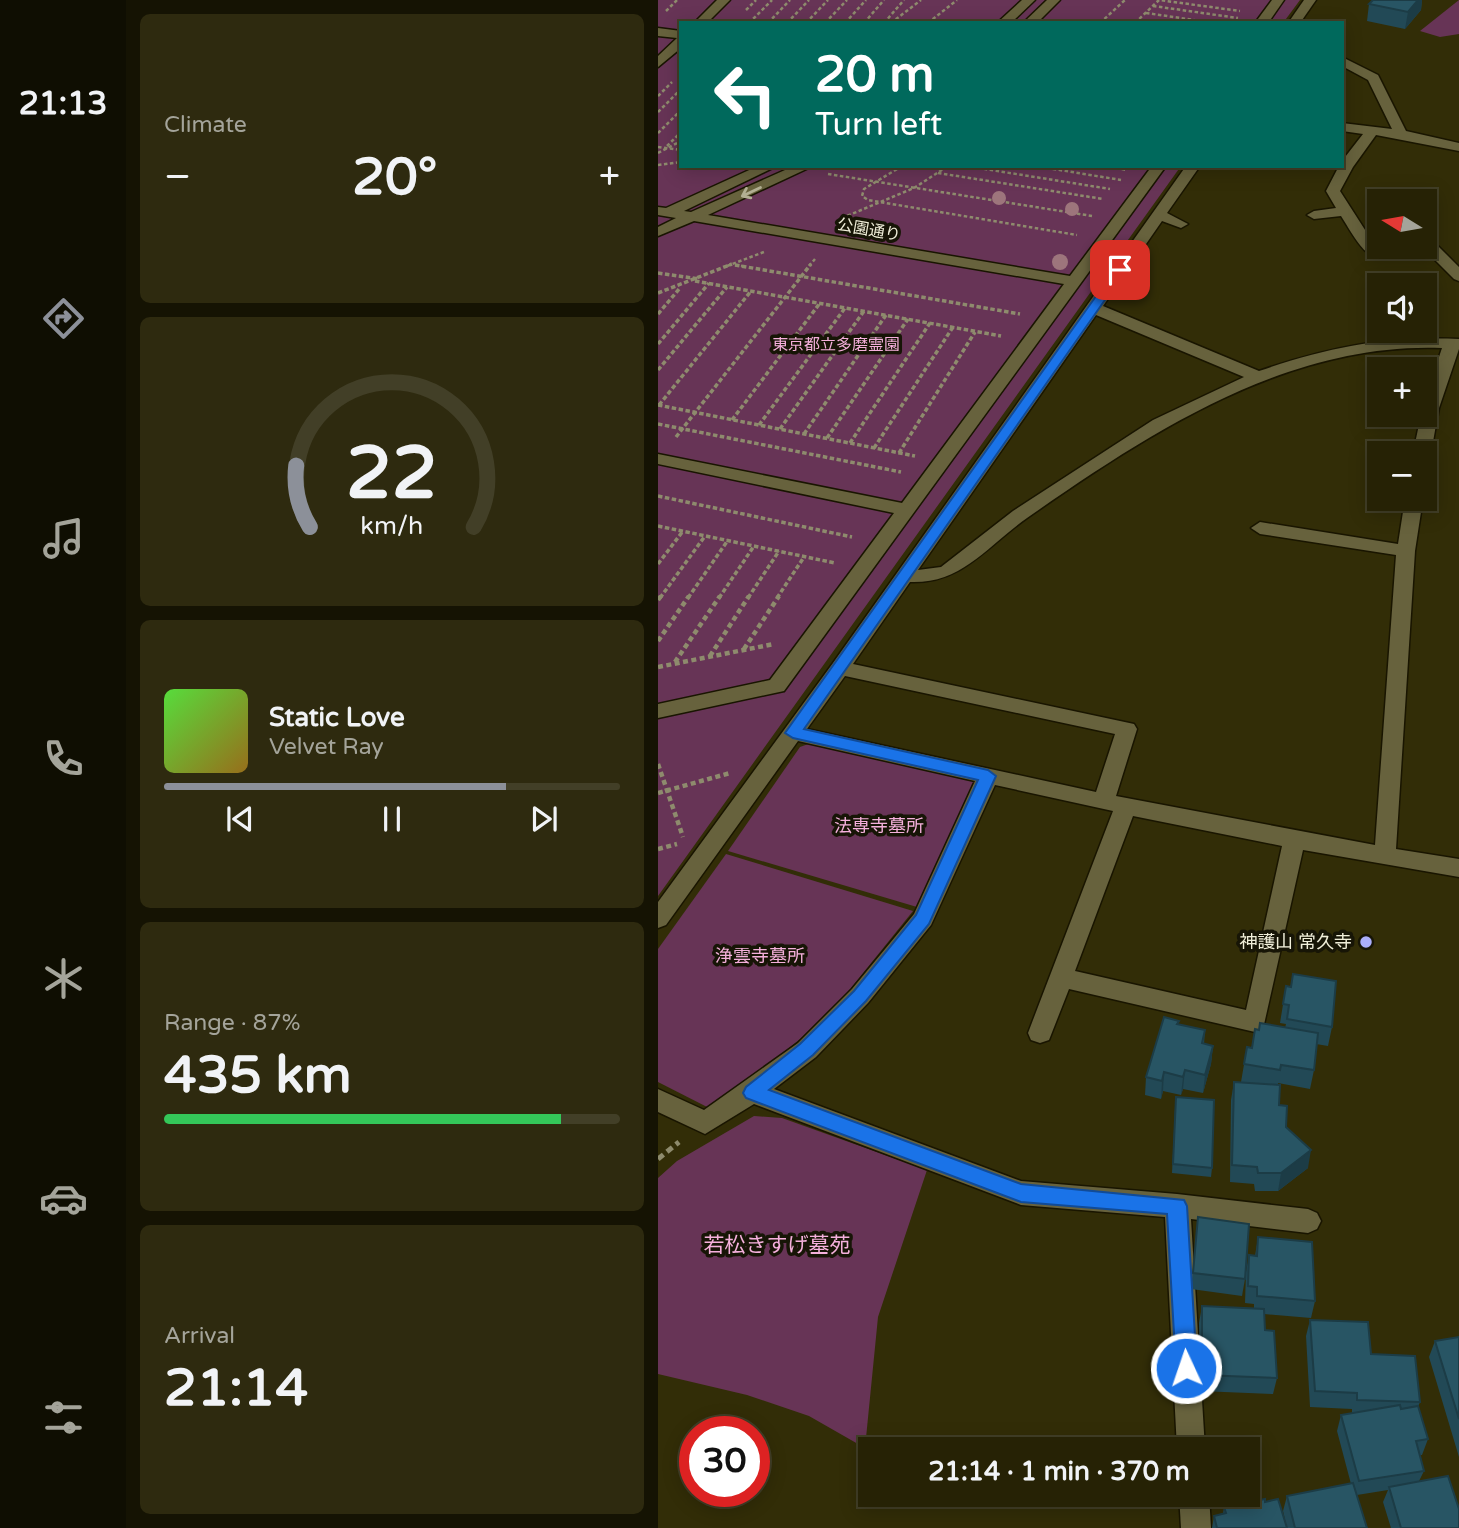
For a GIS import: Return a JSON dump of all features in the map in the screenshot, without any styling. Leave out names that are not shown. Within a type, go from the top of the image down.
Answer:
[{"type":"street","points":[[702,21],[724,0]]},
{"type":"street","points":[[1032,21],[1054,0]]},
{"type":"street","points":[[1264,19],[1278,0]]},
{"type":"street","points":[[1295,21],[1310,0]]},
{"type":"street","points":[[1005,21],[1024,4],[1041,13]]},
{"type":"street","points":[[658,32],[679,35]]},
{"type":"street","points":[[658,63],[679,43]]},
{"type":"street","points":[[1344,62],[1373,78],[1401,134]]},
{"type":"street","points":[[1344,127],[1401,134],[1459,147]]},
{"type":"street","points":[[1373,131],[1346,166],[1332,191],[1370,250],[1383,255],[1433,249],[1459,276]]},
{"type":"street","points":[[661,213],[765,168]]},
{"type":"street","points":[[658,711],[777,686],[1158,168]]},
{"type":"street","points":[[658,919],[840,668],[1192,168]]},
{"type":"street","points":[[658,232],[811,169]]},
{"type":"street","points":[[1314,215],[1345,211]]},
{"type":"street","name":"公園通り","points":[[661,213],[1074,281]]},
{"type":"street","points":[[1159,215],[1181,224]]},
{"type":"street","points":[[1094,307],[1258,377]]},
{"type":"street","points":[[905,576],[930,577],[948,571],[1018,515],[1159,424],[1258,377],[1309,359],[1408,342],[1455,344],[1430,408],[1424,441]]},
{"type":"street","points":[[658,459],[907,510]]},
{"type":"street","points":[[1385,853],[1406,551],[1412,511]]},
{"type":"street","points":[[1260,528],[1406,551]]},
{"type":"street","points":[[840,668],[1127,729],[1115,804],[1063,978],[1040,1033]]},
{"type":"street","points":[[793,733],[1115,804],[1294,840],[1385,853],[1459,868]]},
{"type":"street","points":[[658,1100],[705,1122],[752,1093],[807,1049],[860,996],[923,919],[988,776]]},
{"type":"street","points":[[1063,978],[1255,1023],[1294,840]]},
{"type":"street","points":[[752,1093],[1021,1193],[1177,1206],[1308,1221]]},
{"type":"street","points":[[1177,1206],[1190,1437]]},
{"type":"street","points":[[1195,1507],[1196,1528]]},
{"type":"path","points":[[662,14],[677,0]]},
{"type":"path","points":[[751,21],[772,0]]},
{"type":"path","points":[[770,21],[790,0]]},
{"type":"path","points":[[789,21],[809,0]]},
{"type":"path","points":[[808,21],[828,0]]},
{"type":"path","points":[[827,21],[847,0]]},
{"type":"path","points":[[847,21],[866,0]]},
{"type":"path","points":[[866,21],[884,0]]},
{"type":"path","points":[[886,21],[904,0]]},
{"type":"path","points":[[894,21],[921,0]]},
{"type":"path","points":[[931,21],[957,0]]},
{"type":"path","points":[[1102,21],[1125,0]]},
{"type":"path","points":[[1137,21],[1159,0],[1264,19]]},
{"type":"path","points":[[1152,6],[1264,19]]},
{"type":"path","points":[[1145,13],[1200,21]]},
{"type":"path","points":[[658,112],[679,91]]},
{"type":"path","points":[[658,133],[679,112]]},
{"type":"path","points":[[667,148],[679,134]]},
{"type":"path","points":[[658,153],[679,142]]},
{"type":"path","points":[[658,147],[679,150]]},
{"type":"path","points":[[658,165],[679,162]]},
{"type":"path","points":[[899,168],[864,189],[862,196],[880,202],[1105,239]]},
{"type":"path","points":[[880,202],[914,188],[945,168]]},
{"type":"path","points":[[979,168],[1111,189]]},
{"type":"path","points":[[1048,168],[1131,181]]},
{"type":"path","points":[[811,169],[876,182],[1104,218]]},
{"type":"path","points":[[937,173],[1103,199]]},
{"type":"path","points":[[658,293],[697,280],[803,235]]},
{"type":"path","points":[[674,439],[818,255]]},
{"type":"path","points":[[734,265],[1032,316]]},
{"type":"path","points":[[658,273],[1002,336]]},
{"type":"path","points":[[658,344],[709,283]]},
{"type":"path","points":[[658,314],[682,285]]},
{"type":"path","points":[[658,370],[727,286]]},
{"type":"path","points":[[751,291],[658,405],[926,458]]},
{"type":"path","points":[[732,420],[820,303]]},
{"type":"path","points":[[759,425],[845,308]]},
{"type":"path","points":[[780,429],[864,311]]},
{"type":"path","points":[[804,434],[886,315]]},
{"type":"path","points":[[827,438],[908,319]]},
{"type":"path","points":[[850,443],[930,323]]},
{"type":"path","points":[[874,448],[953,327]]},
{"type":"path","points":[[900,453],[975,331]]},
{"type":"path","points":[[658,424],[914,475]]},
{"type":"path","points":[[658,496],[855,537]]},
{"type":"path","points":[[658,526],[838,564]]},
{"type":"path","points":[[658,564],[683,531]]},
{"type":"path","points":[[658,600],[705,535]]},
{"type":"path","points":[[658,641],[728,540]]},
{"type":"path","points":[[674,663],[754,546]]},
{"type":"path","points":[[709,656],[779,551]]},
{"type":"path","points":[[743,650],[804,556]]},
{"type":"path","points":[[658,667],[781,643]]},
{"type":"path","points":[[658,764],[685,841],[658,849]]},
{"type":"path","points":[[658,793],[737,771]]},
{"type":"green space","name":"東京都立多磨霊園","points":[[658,0],[1300,0],[1284,21],[679,21],[679,168],[1180,168],[658,896]]},
{"type":"green space","points":[[1459,0],[1459,34],[1440,37],[1420,31]]},
{"type":"green space","name":"法専寺墓所","points":[[811,743],[977,779],[917,907],[728,851],[800,747]]},
{"type":"green space","name":"浄雲寺墓所","points":[[726,854],[913,911],[847,993],[800,1039],[713,1110],[658,1082],[658,949]]},
{"type":"green space","name":"若松きすげ墓苑","points":[[754,1116],[782,1118],[927,1170],[878,1317],[866,1437],[858,1437],[858,1444],[809,1416],[747,1395],[658,1374],[658,1178],[677,1161]]},
{"type":"building","points":[[1373,0],[1418,0],[1408,12],[1369,4]]},
{"type":"building","points":[[1293,974],[1336,981],[1332,1027],[1287,1019],[1289,1005],[1283,1004],[1286,986],[1291,987]]},
{"type":"building","points":[[1164,1017],[1179,1021],[1177,1024],[1205,1030],[1202,1043],[1213,1046],[1205,1075],[1185,1070],[1183,1077],[1164,1072],[1162,1081],[1146,1077]]},
{"type":"building","points":[[1260,1023],[1318,1033],[1314,1070],[1281,1065],[1280,1070],[1244,1064],[1247,1047],[1252,1048],[1255,1029],[1259,1030]]},
{"type":"building","points":[[1234,1082],[1280,1085],[1279,1105],[1287,1106],[1286,1127],[1311,1150],[1281,1173],[1258,1173],[1257,1167],[1232,1165]]},
{"type":"building","points":[[1176,1097],[1214,1100],[1212,1168],[1173,1164]]},
{"type":"building","points":[[1198,1217],[1249,1224],[1245,1279],[1193,1273]]},
{"type":"building","points":[[1258,1237],[1312,1242],[1315,1301],[1257,1296],[1257,1287],[1248,1286],[1249,1255],[1257,1256]]},
{"type":"building","points":[[1202,1306],[1264,1309],[1265,1330],[1274,1331],[1277,1378],[1202,1375]]},
{"type":"building","points":[[1310,1320],[1368,1322],[1371,1354],[1415,1356],[1420,1402],[1357,1400],[1357,1393],[1315,1391]]},
{"type":"building","points":[[1459,1337],[1459,1419],[1435,1341]]},
{"type":"building","points":[[1400,1405],[1401,1409],[1418,1406],[1428,1439],[1416,1441],[1424,1471],[1359,1481],[1341,1415]]},
{"type":"building","points":[[1448,1476],[1459,1509],[1459,1528],[1401,1528],[1389,1487]]},
{"type":"building","points":[[1353,1483],[1367,1528],[1295,1528],[1287,1496]]},
{"type":"building","points":[[1265,1499],[1265,1502],[1278,1499],[1287,1528],[1217,1528],[1214,1516],[1226,1513],[1224,1507],[1260,1507],[1260,1500]]},
{"type":"place","name":"神護山 常久寺","points":[[1366,942]]},
{"type":"route","points":[[1120,270],[793,733],[988,776],[923,919],[860,996],[807,1049],[752,1093],[1021,1193],[1177,1206],[1186,1368]]}]
